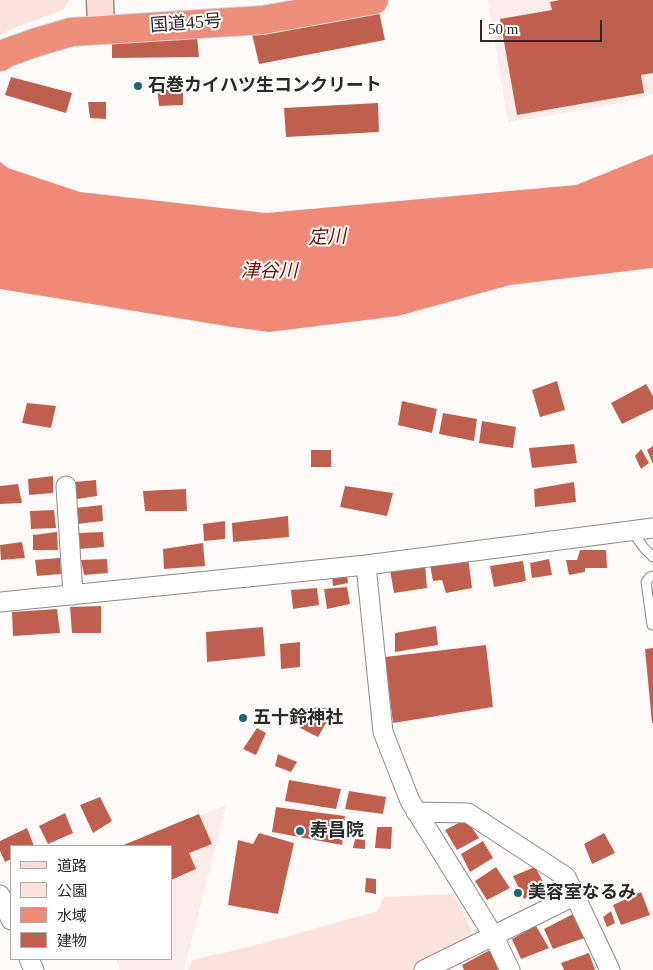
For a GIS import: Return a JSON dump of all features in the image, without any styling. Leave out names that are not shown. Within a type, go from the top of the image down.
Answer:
[{"type":"highway","name":"国道45号","points":[[0,57],[37,42],[71,32],[263,20],[374,0]]},
{"type":"street","points":[[100,0],[101,30]]},
{"type":"street","points":[[66,486],[73,595]]},
{"type":"street","points":[[0,602],[366,565],[653,528]]},
{"type":"street","points":[[366,565],[382,732],[410,801],[494,935],[510,970]]},
{"type":"street","points":[[416,812],[468,813],[566,877],[610,970]]},
{"type":"street","points":[[3,896],[10,917]]},
{"type":"street","points":[[424,970],[574,896]]},
{"type":"lane","points":[[632,531],[653,557]]},
{"type":"lane","points":[[652,625],[646,582],[653,576]]},
{"type":"shaded area","points":[[488,0],[653,0],[653,93],[642,98],[584,110],[508,122]]},
{"type":"shaded area","points":[[226,805],[184,970],[120,970],[116,960],[172,960],[172,845],[131,845]]},
{"type":"green space","points":[[0,0],[69,0],[63,10],[16,27],[0,35]]},
{"type":"green space","points":[[454,894],[474,936],[414,970],[188,970],[192,960],[253,946],[378,911],[384,897]]},
{"type":"water","name":"津谷川","points":[[653,154],[653,268],[510,285],[398,316],[269,332],[0,289],[0,162],[8,168],[80,192],[266,213],[576,185]]},
{"type":"building","points":[[560,0],[653,0],[653,73],[641,75],[644,93],[517,115],[500,19],[552,10],[550,2]]},
{"type":"building","points":[[379,11],[385,40],[259,64],[252,34]]},
{"type":"building","points":[[197,36],[199,57],[112,58],[112,40]]},
{"type":"building","points":[[11,77],[72,93],[66,113],[5,95]]},
{"type":"building","points":[[157,87],[183,87],[183,105],[159,106]]},
{"type":"building","points":[[88,102],[106,102],[106,119],[90,118]]},
{"type":"building","points":[[378,103],[379,132],[286,137],[284,108]]},
{"type":"building","points":[[557,381],[565,410],[540,417],[532,390]]},
{"type":"building","points":[[646,384],[653,396],[653,409],[622,424],[611,403]]},
{"type":"building","points":[[402,401],[437,409],[432,433],[398,425]]},
{"type":"building","points":[[27,403],[56,406],[51,428],[22,423]]},
{"type":"building","points":[[443,413],[477,419],[474,441],[439,434]]},
{"type":"building","points":[[482,421],[516,427],[513,448],[479,443]]},
{"type":"building","points":[[574,444],[577,463],[532,468],[529,448]]},
{"type":"building","points":[[653,446],[653,464],[647,450]]},
{"type":"building","points":[[641,449],[649,463],[641,469],[635,456]]},
{"type":"building","points":[[311,450],[331,450],[331,467],[311,467]]},
{"type":"building","points":[[53,476],[53,493],[29,495],[28,479]]},
{"type":"building","points":[[96,480],[97,496],[77,499],[74,482]]},
{"type":"building","points":[[574,482],[576,502],[535,507],[534,489]]},
{"type":"building","points":[[18,484],[22,503],[0,504],[0,486]]},
{"type":"building","points":[[345,486],[393,493],[387,516],[340,507]]},
{"type":"building","points":[[186,489],[187,511],[145,511],[143,491]]},
{"type":"building","points":[[102,505],[103,521],[77,524],[75,508]]},
{"type":"building","points":[[54,510],[56,528],[31,529],[30,511]]},
{"type":"building","points":[[288,516],[289,537],[233,542],[232,523]]},
{"type":"building","points":[[225,521],[225,539],[204,541],[203,524]]},
{"type":"building","points":[[57,532],[58,550],[33,550],[33,535]]},
{"type":"building","points":[[103,532],[104,547],[79,549],[79,533]]},
{"type":"building","points":[[22,542],[25,558],[1,560],[0,545]]},
{"type":"building","points":[[203,543],[205,566],[164,569],[163,549]]},
{"type":"building","points":[[580,550],[606,550],[607,568],[585,568],[585,572],[569,575],[566,560],[577,560]]},
{"type":"building","points":[[468,557],[472,588],[446,593],[442,580],[433,581],[430,565]]},
{"type":"building","points":[[60,558],[61,574],[37,576],[35,560]]},
{"type":"building","points":[[107,559],[108,573],[84,575],[81,560]]},
{"type":"building","points":[[549,559],[552,575],[532,578],[530,563]]},
{"type":"building","points":[[523,561],[526,581],[494,587],[490,566]]},
{"type":"building","points":[[425,565],[427,588],[394,593],[390,570]]},
{"type":"building","points":[[347,573],[348,583],[333,586],[332,575]]},
{"type":"building","points":[[347,587],[350,604],[327,609],[324,589]]},
{"type":"building","points":[[317,588],[319,605],[293,609],[291,590]]},
{"type":"building","points":[[101,606],[101,633],[72,633],[70,607]]},
{"type":"building","points":[[57,609],[60,633],[13,636],[12,612]]},
{"type":"building","points":[[436,626],[438,645],[395,652],[395,633]]},
{"type":"building","points":[[263,627],[265,656],[207,662],[206,632]]},
{"type":"building","points":[[300,642],[300,667],[281,669],[280,644]]},
{"type":"building","points":[[486,645],[493,707],[393,723],[385,657]]},
{"type":"building","points":[[653,648],[653,723],[652,723],[645,649]]},
{"type":"building","points":[[308,707],[334,709],[318,737],[300,728]]},
{"type":"building","points":[[257,728],[266,733],[256,755],[243,749]]},
{"type":"building","points":[[278,754],[297,762],[291,772],[275,766]]},
{"type":"building","points":[[289,780],[341,789],[336,809],[285,801]]},
{"type":"building","points":[[349,791],[386,797],[383,814],[345,809]]},
{"type":"building","points":[[100,797],[112,821],[93,833],[80,805]]},
{"type":"building","points":[[276,807],[345,816],[342,845],[272,832]]},
{"type":"building","points":[[65,813],[73,833],[48,844],[39,826]]},
{"type":"building","points":[[199,814],[212,844],[189,853],[196,869],[172,880],[172,845],[123,845]]},
{"type":"building","points":[[466,819],[479,838],[457,850],[445,830]]},
{"type":"building","points":[[353,826],[364,828],[364,836],[352,835]]},
{"type":"building","points":[[377,827],[392,827],[391,849],[375,848]]},
{"type":"building","points":[[27,828],[34,845],[10,845],[10,860],[5,862],[0,851],[0,841]]},
{"type":"building","points":[[259,833],[294,843],[278,914],[228,905],[238,840],[253,844]]},
{"type":"building","points":[[604,833],[615,853],[592,864],[584,844]]},
{"type":"building","points":[[355,839],[365,840],[365,849],[353,848]]},
{"type":"building","points":[[483,841],[493,858],[470,872],[461,854]]},
{"type":"building","points":[[496,867],[510,888],[487,900],[475,881]]},
{"type":"building","points":[[535,867],[547,889],[524,899],[513,876]]},
{"type":"building","points":[[366,878],[376,879],[376,894],[365,892]]},
{"type":"building","points":[[641,892],[650,915],[621,925],[613,905]]},
{"type":"building","points":[[611,911],[615,923],[607,927],[603,917]]},
{"type":"building","points":[[575,913],[587,937],[553,949],[544,929]]},
{"type":"building","points":[[536,926],[549,948],[521,959],[512,939]]},
{"type":"building","points":[[490,950],[498,970],[464,970],[462,965]]},
{"type":"building","points":[[589,953],[595,970],[564,970],[561,963]]},
{"type":"place","name":"石巻カイハツ生コンクリート","points":[[138,86]]},
{"type":"place","name":"五十鈴神社","points":[[243,718]]},
{"type":"place","name":"寿昌院","points":[[300,831]]},
{"type":"place","name":"美容室なるみ","points":[[518,893]]},
{"type":"water label","name":"定川","points":[[327,238]]}]
